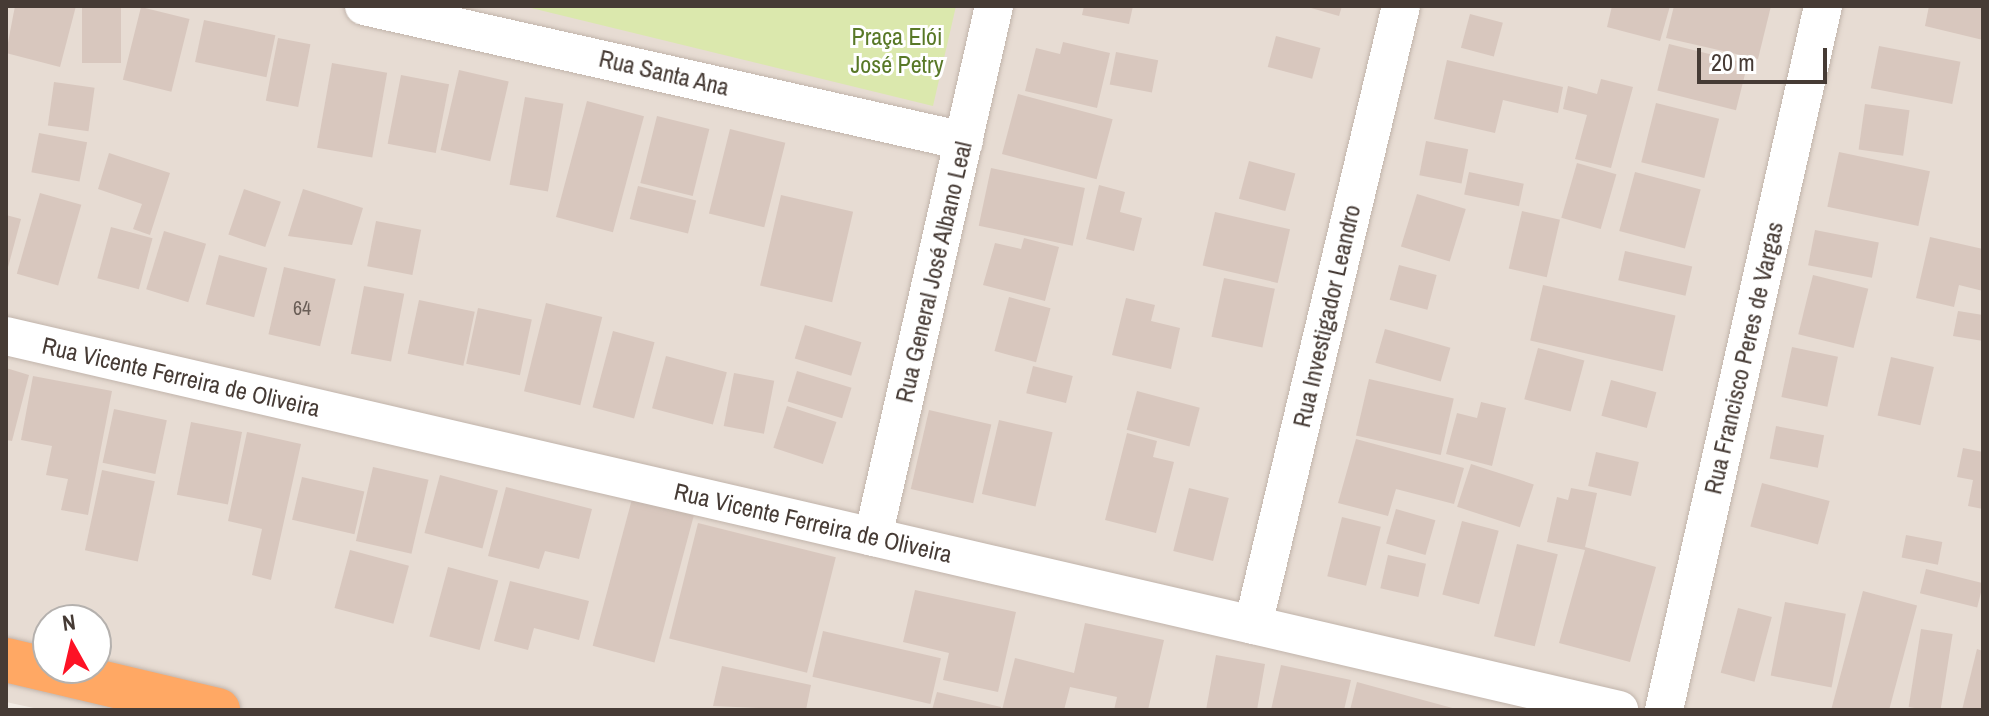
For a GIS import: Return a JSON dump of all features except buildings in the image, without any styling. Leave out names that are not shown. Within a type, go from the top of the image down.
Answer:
[{"type":"highway","points":[[6,660],[218,710]]},
{"type":"street","name":"Rua Santa Ana","points":[[364,6],[964,141]]},
{"type":"street","name":"Rua General José Albano Leal","points":[[873,537],[994,6]]},
{"type":"street","name":"Rua Investigador Leandro","points":[[1253,625],[1401,6]]},
{"type":"street","name":"Rua Francisco Peres de Vargas","points":[[1664,710],[1823,6]]},
{"type":"street","name":"Rua Vicente Ferreira de Oliveira","points":[[6,336],[1619,710]]},
{"type":"shaded area","points":[[6,6],[1983,6],[1983,710],[43,710],[6,702]]},
{"type":"green space","name":"Praça Elói José Petry","points":[[523,6],[956,6],[933,106]]}]
